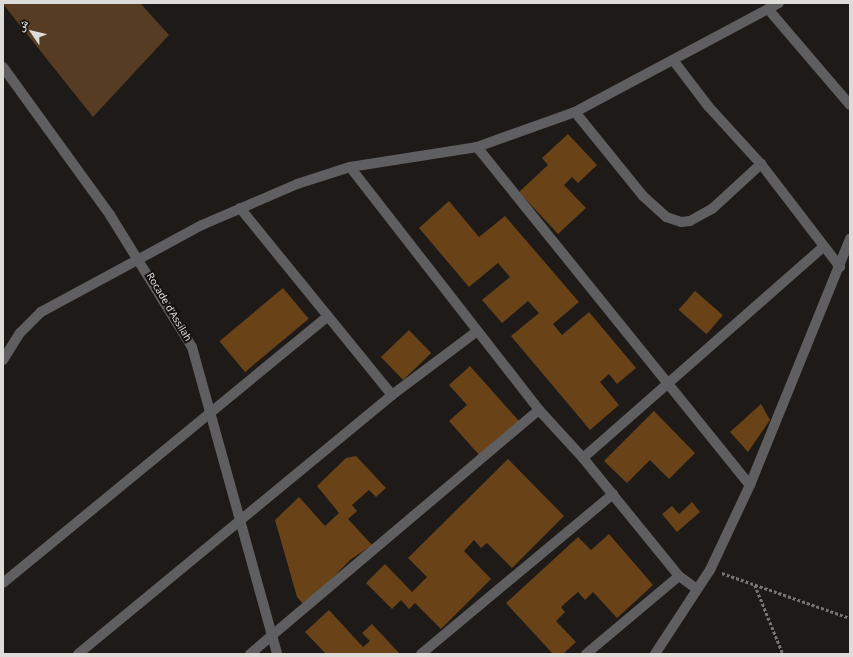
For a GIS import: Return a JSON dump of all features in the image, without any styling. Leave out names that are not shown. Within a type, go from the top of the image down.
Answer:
[{"type":"street","points":[[3,360],[20,333],[41,312],[240,208],[297,184],[350,167],[477,147],[575,112],[779,3]]},
{"type":"street","points":[[768,9],[850,105]]},
{"type":"street","points":[[673,60],[708,106],[761,164],[840,268]]},
{"type":"street","name":"Rocade d'Assilah","points":[[3,66],[140,259],[192,347],[277,654]]},
{"type":"street","points":[[575,112],[643,196],[666,217],[681,222],[690,221],[712,209],[761,164]]},
{"type":"street","points":[[477,147],[668,387],[750,485]]},
{"type":"street","points":[[350,167],[476,332],[539,410],[584,458],[679,576],[697,589]]},
{"type":"street","points":[[240,208],[392,396]]},
{"type":"street","points":[[655,654],[710,570],[750,485],[840,268],[850,239]]},
{"type":"street","points":[[584,458],[668,387],[823,247]]},
{"type":"street","points":[[3,583],[211,416],[328,317]]},
{"type":"street","points":[[78,654],[392,396],[476,332]]},
{"type":"street","points":[[250,654],[272,637],[539,410]]},
{"type":"street","points":[[421,654],[613,494]]},
{"type":"street","points":[[586,654],[679,576]]},
{"type":"path","points":[[710,570],[755,584],[850,618]]},
{"type":"path","points":[[755,584],[783,654]]},
{"type":"shaded area","points":[[140,3],[169,35],[93,117],[3,4]]},
{"type":"building","points":[[568,134],[597,165],[578,183],[572,177],[564,185],[586,208],[558,234],[519,192],[548,165],[542,158]]},
{"type":"building","points":[[449,201],[479,237],[505,216],[579,302],[553,324],[562,335],[589,312],[636,368],[617,384],[609,374],[600,382],[619,405],[590,430],[511,336],[539,313],[528,301],[502,323],[482,300],[510,277],[498,263],[469,287],[419,228]]},
{"type":"building","points":[[283,288],[309,319],[245,372],[219,341]]},
{"type":"building","points":[[695,291],[723,315],[707,334],[679,310]]},
{"type":"building","points":[[409,330],[431,353],[403,380],[381,357]]},
{"type":"building","points":[[470,366],[519,421],[480,456],[449,421],[467,405],[449,385]]},
{"type":"building","points":[[761,404],[770,420],[748,452],[730,432]]},
{"type":"building","points":[[654,411],[695,453],[669,479],[650,460],[627,483],[604,461]]},
{"type":"building","points":[[356,456],[386,488],[376,497],[369,490],[352,505],[357,511],[348,519],[372,545],[350,560],[305,606],[297,597],[275,520],[299,497],[325,526],[339,513],[317,486],[346,458]]},
{"type":"building","points":[[508,459],[564,516],[512,568],[487,543],[481,548],[474,540],[464,551],[491,579],[441,629],[415,603],[409,609],[401,600],[392,609],[366,583],[385,564],[412,592],[427,577],[408,558]]},
{"type":"building","points":[[692,502],[700,512],[677,532],[662,514],[672,506],[679,514]]},
{"type":"building","points":[[609,534],[653,585],[617,618],[593,592],[585,600],[578,592],[561,607],[565,612],[556,621],[576,642],[563,654],[553,654],[506,603],[578,537],[591,550]]},
{"type":"building","points":[[329,610],[363,647],[370,641],[362,633],[372,624],[400,654],[326,654],[305,632]]}]
